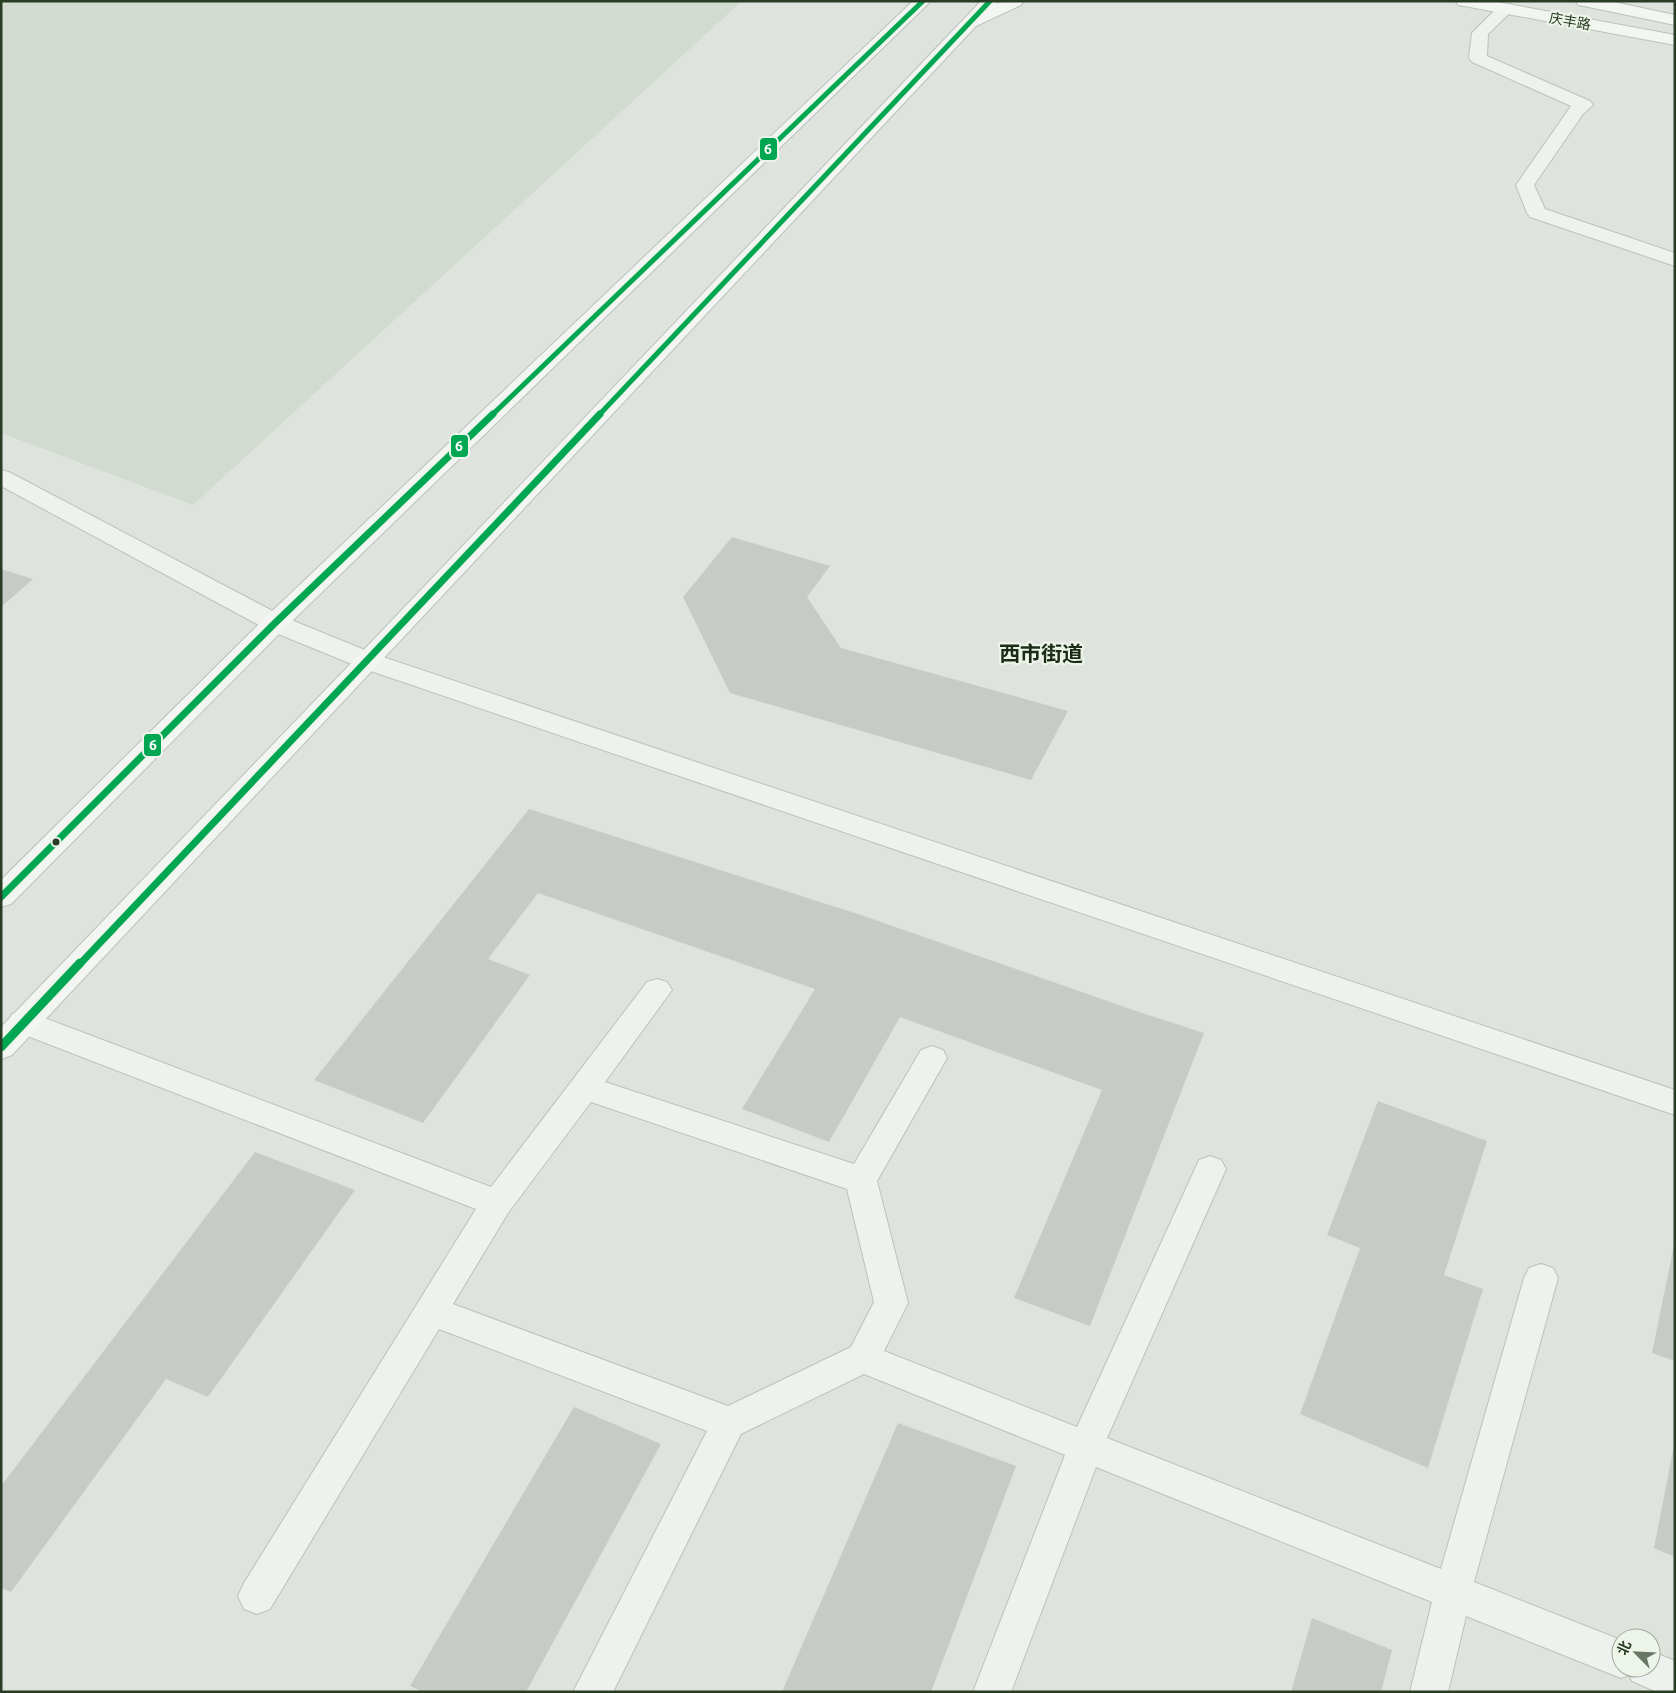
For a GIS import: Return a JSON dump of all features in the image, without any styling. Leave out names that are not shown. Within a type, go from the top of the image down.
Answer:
[{"type":"main road","points":[[1,896],[275,624],[923,1]]},
{"type":"main road","points":[[1,1047],[990,1]]},
{"type":"main road","points":[[966,26],[1014,1]]},
{"type":"main road","name":"庆丰路","points":[[1464,1],[1675,40]]},
{"type":"main road","points":[[1584,1],[1675,20]]},
{"type":"street","points":[[1506,10],[1480,33],[1478,58],[1584,105],[1577,110],[1525,185],[1537,213],[1675,260]]},
{"type":"street","points":[[1,477],[275,624],[368,661],[1675,1103]]},
{"type":"street","points":[[257,1596],[497,1203],[657,990]]},
{"type":"street","points":[[24,1022],[497,1203]]},
{"type":"street","points":[[592,1692],[729,1422],[863,1358],[890,1302],[862,1180],[932,1058]]},
{"type":"street","points":[[584,1087],[862,1180]]},
{"type":"street","points":[[992,1692],[1086,1446],[1210,1169]]},
{"type":"street","points":[[1429,1692],[1453,1592],[1541,1278]]},
{"type":"street","points":[[431,1311],[729,1422]]},
{"type":"street","points":[[863,1358],[1611,1654]]},
{"type":"street","points":[[1661,1674],[1675,1680]]},
{"type":"shaded area","points":[[1,1],[742,1],[193,505],[1,433]]},
{"type":"building","points":[[732,537],[830,566],[807,597],[841,648],[1068,711],[1031,780],[730,693],[683,597]]},
{"type":"building","points":[[1,569],[33,579],[1,607]]},
{"type":"building","points":[[529,809],[861,915],[1204,1033],[1090,1326],[1014,1298],[1102,1090],[900,1017],[829,1142],[742,1109],[815,989],[538,893],[488,959],[530,975],[423,1123],[314,1080]]},
{"type":"building","points":[[1378,1101],[1487,1141],[1444,1275],[1483,1289],[1428,1468],[1300,1414],[1360,1248],[1327,1235]]},
{"type":"building","points":[[255,1152],[355,1190],[208,1397],[166,1379],[11,1592],[1,1588],[1,1486]]},
{"type":"building","points":[[1675,1245],[1675,1361],[1652,1353]]},
{"type":"building","points":[[574,1407],[661,1444],[526,1692],[423,1692],[410,1686]]},
{"type":"building","points":[[898,1423],[1016,1466],[931,1692],[782,1692]]},
{"type":"building","points":[[1675,1445],[1675,1557],[1654,1548]]},
{"type":"building","points":[[1312,1618],[1392,1650],[1381,1692],[1291,1692]]},
{"type":"transit line","name":"6","points":[[1,897],[275,623],[923,1]]},
{"type":"transit line","name":"6","points":[[1,1047],[990,1]]},
{"type":"district","name":"西市街道","points":[[1041,653]]}]
